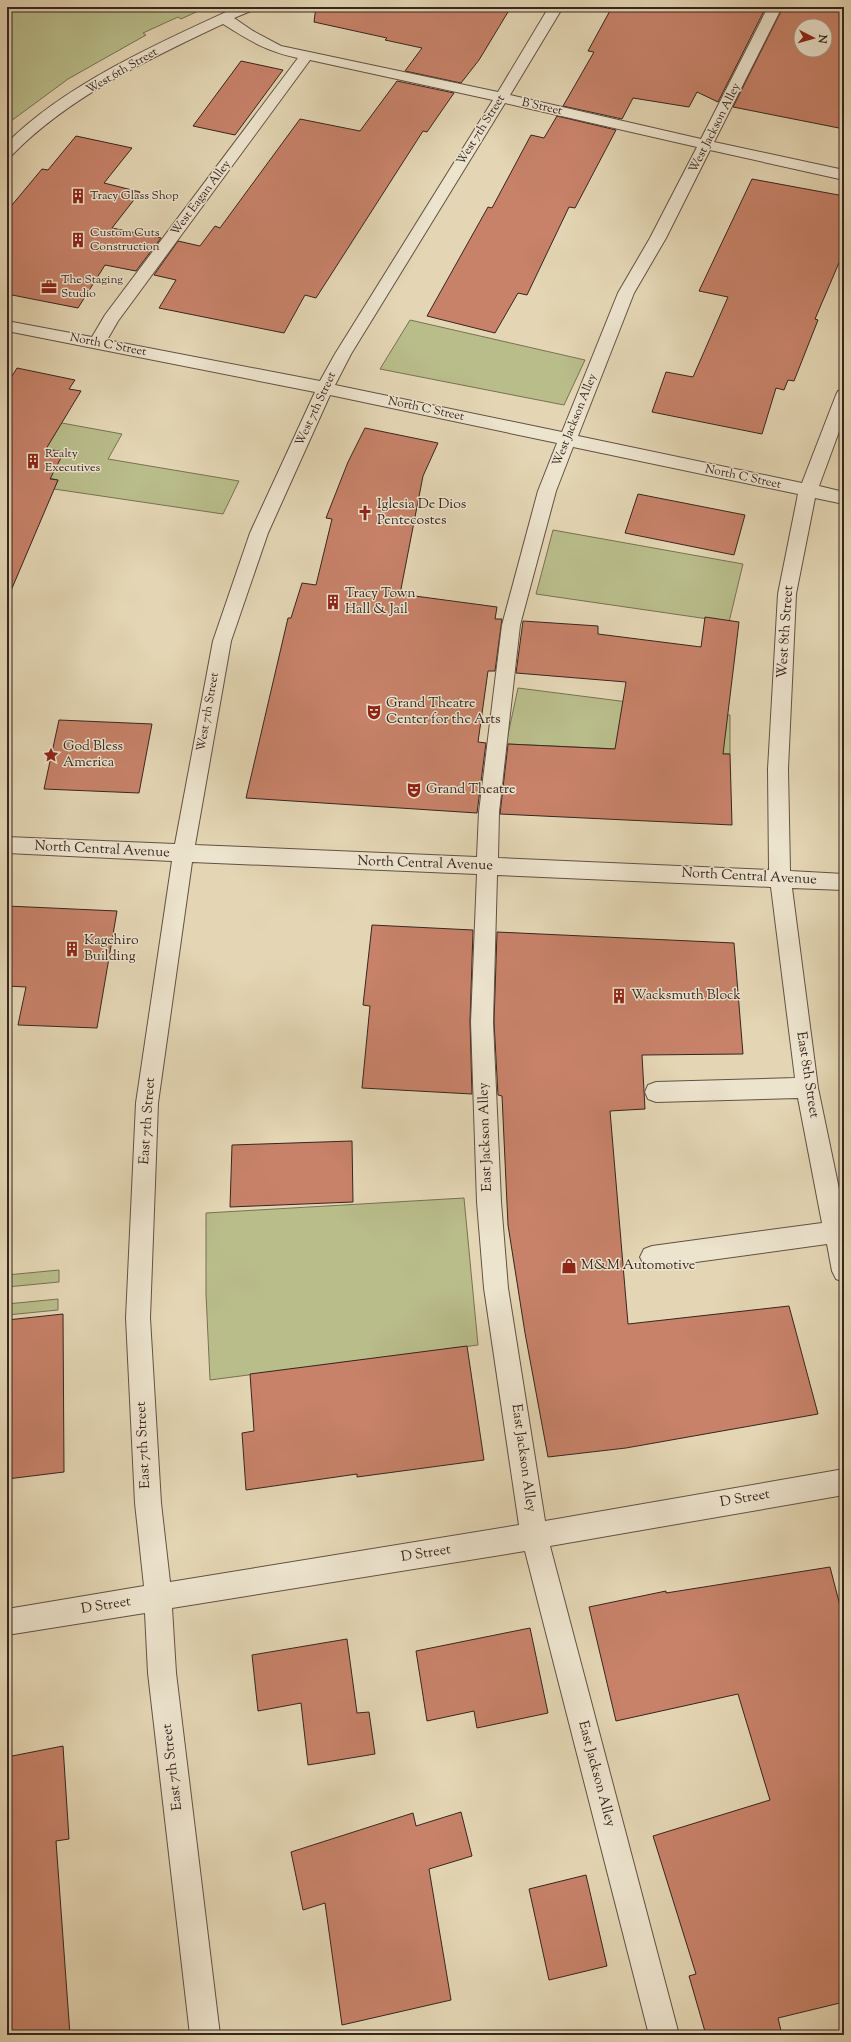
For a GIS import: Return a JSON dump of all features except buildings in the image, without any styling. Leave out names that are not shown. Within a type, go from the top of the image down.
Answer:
[{"type":"street","name":"West 6th Street","points":[[7,152],[38,123],[104,80],[248,7]]},
{"type":"street","name":"West 7th Street","points":[[183,854],[222,641],[259,533],[325,388],[351,340],[556,7]]},
{"type":"street","name":"West Jackson Alley","points":[[488,867],[489,812],[511,625],[547,491],[626,293],[658,238],[706,146],[775,7]]},
{"type":"street","name":"B Street","points":[[224,18],[248,34],[277,49],[502,97],[706,146],[844,175]]},
{"type":"street","name":"West Eagan Alley","points":[[97,343],[116,312],[307,55]]},
{"type":"street","name":"North C Street","points":[[7,326],[325,388],[844,498]]},
{"type":"street","name":"West 8th Street","points":[[780,878],[778,769],[788,594],[808,491],[844,395]]},
{"type":"street","name":"North Central Avenue","points":[[7,845],[183,854],[780,878],[844,882]]},
{"type":"street","name":"East 7th Street","points":[[183,854],[147,1103],[138,1318],[148,1503],[158,1598],[162,1673],[205,2035]]},
{"type":"street","name":"East Jackson Alley","points":[[488,867],[482,1022],[489,1202],[496,1288],[534,1536],[664,2035]]},
{"type":"street","name":"East 8th Street","points":[[780,878],[807,1088],[844,1271]]},
{"type":"street","points":[[656,1092],[807,1088]]},
{"type":"street","points":[[652,1257],[836,1232]]},
{"type":"street","name":"D Street","points":[[7,1622],[534,1536],[844,1482]]},
{"type":"green space","points":[[7,7],[207,7],[181,19],[178,17],[143,33],[146,35],[68,79],[7,124]]},
{"type":"green space","points":[[410,320],[585,360],[564,405],[380,369]]},
{"type":"green space","points":[[7,413],[122,434],[108,459],[239,481],[223,514],[54,489],[58,480],[50,478],[7,443]]},
{"type":"green space","points":[[553,530],[743,564],[729,622],[536,594]]},
{"type":"green space","points":[[518,688],[730,715],[730,754],[506,744]]},
{"type":"green space","points":[[464,1198],[478,1345],[210,1380],[206,1294],[206,1213]]},
{"type":"green space","points":[[59,1270],[59,1282],[7,1287],[7,1275]]},
{"type":"green space","points":[[58,1299],[58,1310],[7,1315],[7,1304]]},
{"type":"place","name":"Tracy Glass Shop","points":[[78,196]]},
{"type":"place","name":"Custom Cuts Construction","points":[[78,240]]},
{"type":"place","name":"The Staging Studio","points":[[49,287]]},
{"type":"place","name":"Realty Executives","points":[[33,461]]},
{"type":"place","name":"Iglesia De Dios Pentecostes","points":[[365,513]]},
{"type":"place","name":"Tracy Town Hall & Jail","points":[[333,602]]},
{"type":"place","name":"Grand Theatre Center for the Arts","points":[[374,712]]},
{"type":"place","name":"God Bless America","points":[[51,755]]},
{"type":"place","name":"Grand Theatre","points":[[414,790]]},
{"type":"place","name":"Kagehiro Building","points":[[72,949]]},
{"type":"place","name":"Wacksmuth Block","points":[[619,996]]},
{"type":"place","name":"M&M Automotive","points":[[569,1266]]}]
